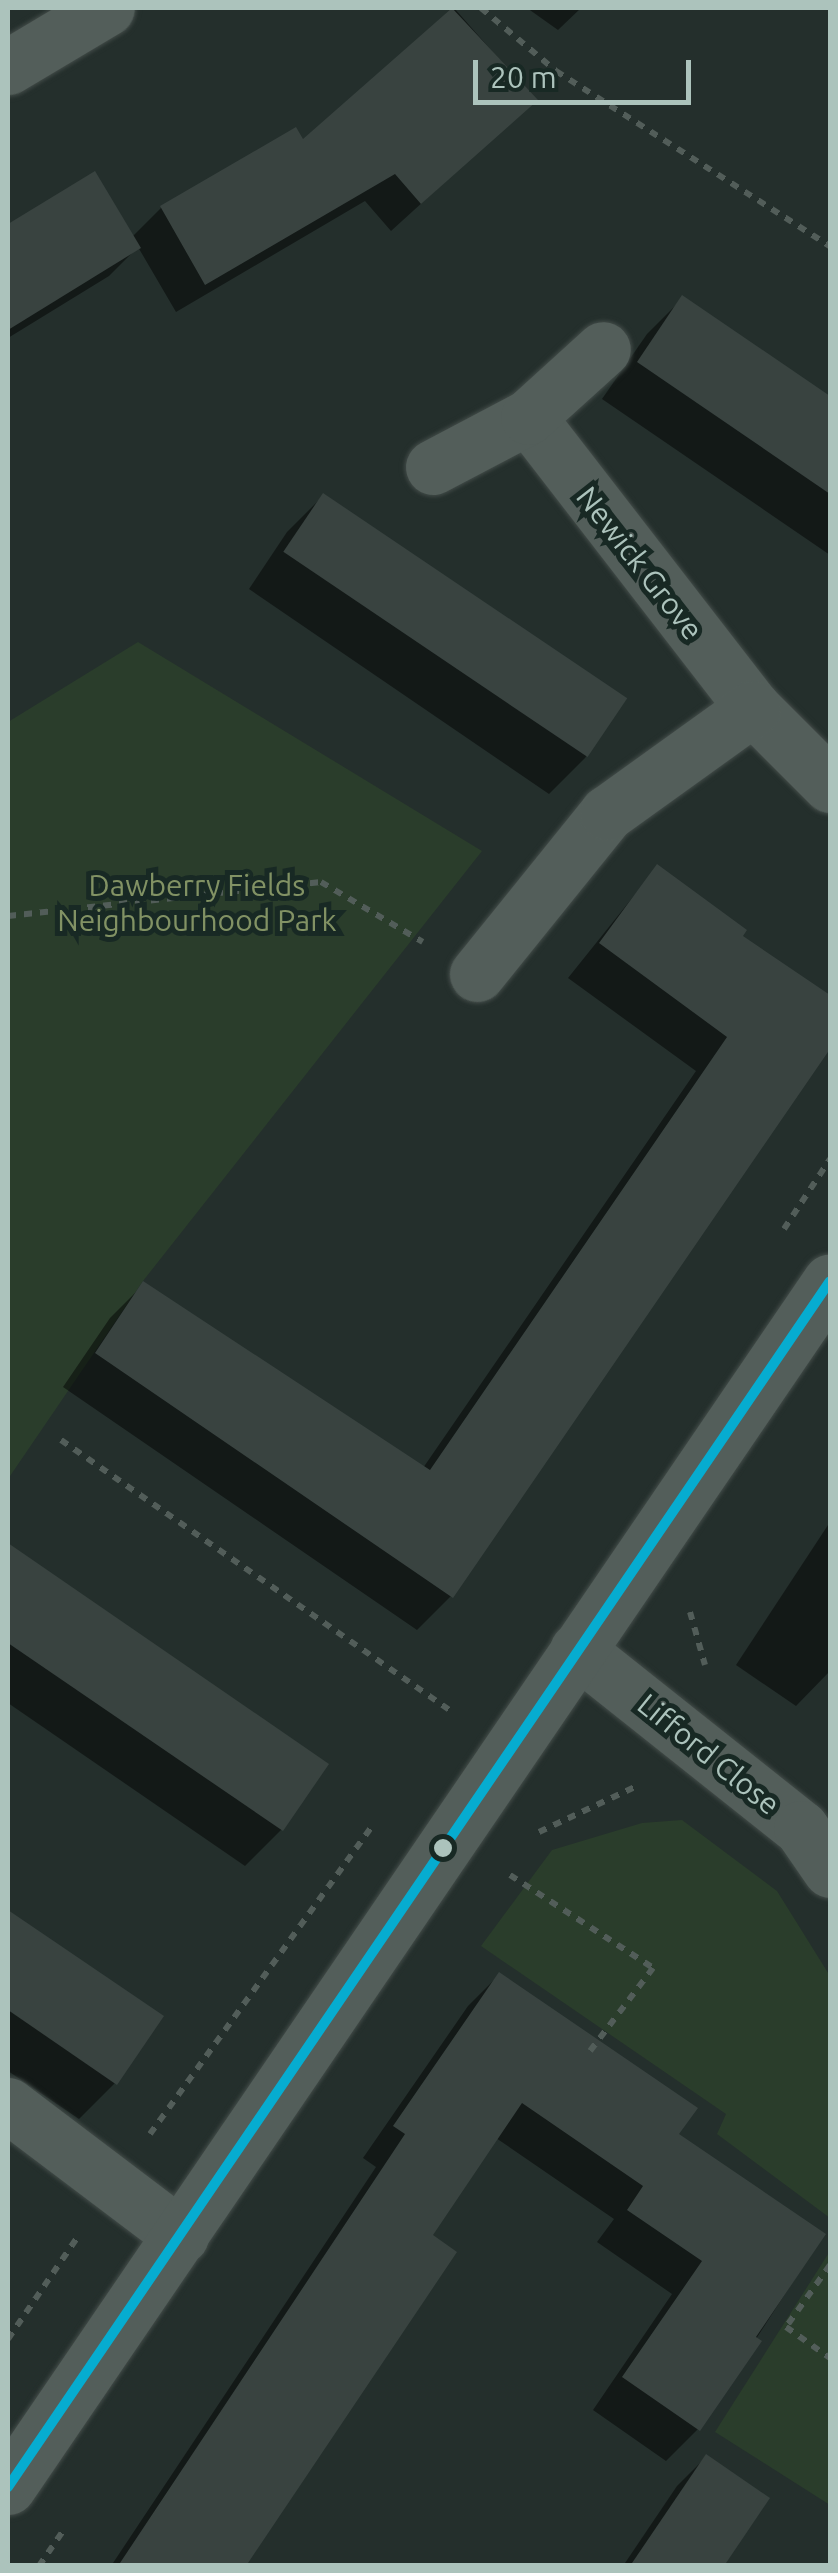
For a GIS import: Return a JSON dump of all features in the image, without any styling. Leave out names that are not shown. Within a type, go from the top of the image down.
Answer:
[{"type":"street","points":[[8,66],[107,8]]},
{"type":"street","points":[[433,468],[528,417],[603,349]]},
{"type":"street","name":"Newick Grove","points":[[528,417],[753,708],[830,786]]},
{"type":"street","points":[[477,974],[606,813],[753,708]]},
{"type":"street","points":[[8,2487],[830,1281]]},
{"type":"street","name":"Lifford Close","points":[[577,1650],[688,1734],[801,1828],[830,1870]]},
{"type":"street","points":[[8,2105],[181,2236]]},
{"type":"path","points":[[481,8],[556,71],[830,246]]},
{"type":"path","points":[[8,916],[321,882],[477,974]]},
{"type":"path","points":[[776,1242],[830,1159]]},
{"type":"path","points":[[60,1440],[454,1714]]},
{"type":"path","points":[[532,1843],[543,1827],[629,1795],[688,1734],[714,1688],[686,1617],[698,1600]]},
{"type":"path","points":[[442,1730],[466,1698]]},
{"type":"path","points":[[8,2340],[114,2183],[384,1810]]},
{"type":"path","points":[[499,1892],[521,1859]]},
{"type":"path","points":[[510,1875],[653,1968],[590,2051]]},
{"type":"path","points":[[830,2265],[786,2327],[830,2358]]},
{"type":"path","points":[[39,2566],[71,2518]]},
{"type":"green space","name":"Dawberry Fields Neighbourhood Park","points":[[138,642],[482,851],[143,1281],[8,1479],[8,722]]},
{"type":"green space","points":[[682,1820],[777,1891],[830,1976],[830,2218],[717,2134],[726,2114],[481,1946],[552,1850],[642,1823]]},
{"type":"green space","points":[[830,2251],[830,2505],[715,2432]]},
{"type":"building","points":[[452,8],[538,100],[421,204],[395,174],[205,285],[160,206],[296,127],[303,139]]},
{"type":"building","points":[[95,171],[141,248],[8,330],[8,224]]},
{"type":"building","points":[[682,295],[830,396],[830,494],[637,362]]},
{"type":"building","points":[[323,493],[627,698],[588,757],[283,552]]},
{"type":"building","points":[[657,864],[747,930],[743,936],[830,995],[830,1049],[453,1598],[95,1353],[143,1281],[430,1470],[727,1037],[599,943]]},
{"type":"building","points":[[8,1543],[329,1764],[283,1831],[8,1643]]},
{"type":"building","points":[[8,1910],[164,2016],[117,2085],[8,2010]]},
{"type":"building","points":[[499,1972],[698,2108],[679,2134],[826,2234],[756,2337],[762,2341],[700,2431],[622,2377],[702,2261],[627,2210],[643,2186],[522,2103],[433,2235],[457,2252],[246,2566],[118,2566],[405,2134],[393,2126]]},
{"type":"building","points":[[706,2454],[770,2498],[724,2566],[630,2566]]},
{"type":"transit line","points":[[8,2487],[830,1281]]}]
